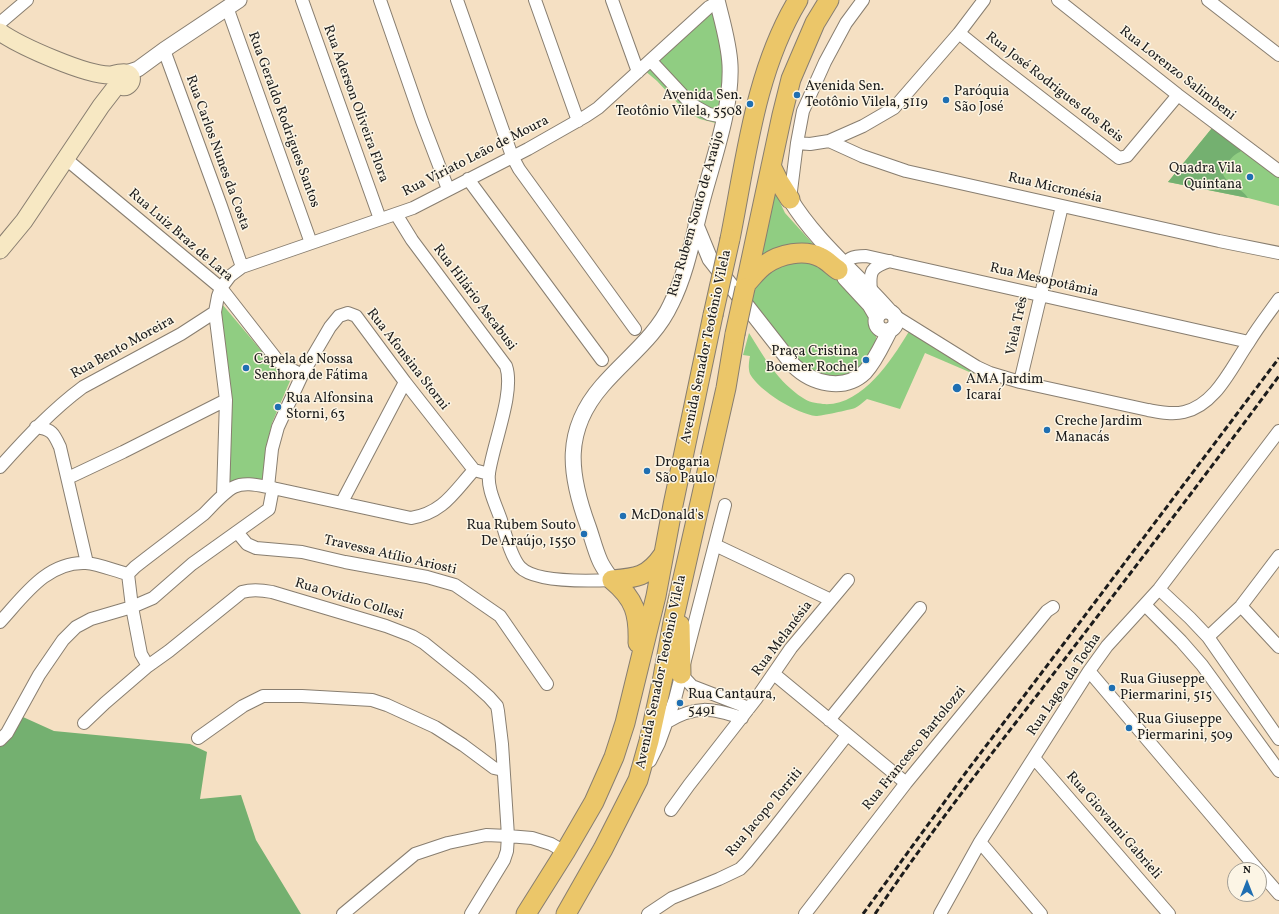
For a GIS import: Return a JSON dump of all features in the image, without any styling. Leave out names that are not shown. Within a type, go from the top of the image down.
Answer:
[{"type":"main road","name":"Avenida Senador Teotônio Vilela","points":[[526,914],[594,802],[614,757],[625,723],[656,596],[663,555],[730,239],[757,103],[781,32],[798,0]]},
{"type":"main road","name":"Avenida Senador Teotônio Vilela","points":[[566,914],[603,849],[638,780],[650,741],[663,677],[675,641],[679,593],[726,388],[771,166],[791,79],[815,23],[829,0]]},
{"type":"main road","points":[[0,32],[49,57],[75,67],[122,79],[101,106],[24,221],[0,250]]},
{"type":"main road","points":[[771,166],[790,199]]},
{"type":"main road","points":[[746,286],[765,264],[795,253],[816,255],[841,267]]},
{"type":"main road","points":[[617,585],[647,573],[657,564],[663,555]]},
{"type":"main road","points":[[617,585],[656,596],[679,593]]},
{"type":"main road","points":[[617,585],[635,607],[637,614],[637,674]]},
{"type":"main road","points":[[646,639],[659,637],[675,641],[681,674]]},
{"type":"street","points":[[0,23],[27,0]]},
{"type":"street","name":"Rua Aderson Oliveira Flora","points":[[302,0],[380,219]]},
{"type":"street","points":[[380,0],[422,121],[448,190]]},
{"type":"street","points":[[457,0],[512,156],[519,169],[635,329]]},
{"type":"street","points":[[535,0],[578,121]]},
{"type":"street","points":[[612,0],[638,72]]},
{"type":"street","points":[[862,0],[839,35],[814,83],[803,111],[797,143],[790,199],[800,214],[830,250],[870,305],[886,320],[990,373],[1020,382],[1148,410],[1166,413],[1183,413],[1192,410],[1219,388],[1279,299]]},
{"type":"street","points":[[797,143],[810,144],[829,141],[863,126],[894,108],[984,0]]},
{"type":"street","name":"Rua Lorenzo Salimbeni","points":[[1058,0],[1178,95],[1279,171]]},
{"type":"street","points":[[1208,0],[1279,55]]},
{"type":"street","name":"Rua Viriato Leão de Moura","points":[[221,288],[230,276],[242,267],[413,208],[578,121],[598,108],[717,1]]},
{"type":"street","name":"Rua Rubem Souto de Araújo","points":[[617,585],[600,561],[582,509],[575,485],[573,465],[574,442],[578,423],[589,403],[602,386],[648,339],[662,320],[674,297],[689,253],[724,117],[730,83],[728,44],[717,1]]},
{"type":"street","points":[[122,79],[233,4]]},
{"type":"street","name":"Rua Geraldo Rodrigues Santos","points":[[233,4],[311,243]]},
{"type":"street","name":"Rua José Rodrigues dos Reis","points":[[958,33],[1119,158],[1127,156],[1178,95]]},
{"type":"street","name":"Rua Carlos Nunes da Costa","points":[[164,50],[242,267]]},
{"type":"street","points":[[651,61],[692,104],[710,114],[724,117]]},
{"type":"street","name":"Rua Micronésia","points":[[829,141],[862,156],[906,171],[1279,253]]},
{"type":"street","name":"Rua Luiz Braz de Lara","points":[[66,159],[221,288],[278,360],[302,375]]},
{"type":"street","points":[[468,179],[602,360]]},
{"type":"street","name":"Viela Três","points":[[1020,382],[1062,206]]},
{"type":"street","name":"Rua Hilário Ascabusi","points":[[396,214],[412,240],[506,366],[509,378],[508,391],[489,474],[490,490],[515,559],[519,566],[531,575],[562,580],[617,585]]},
{"type":"street","points":[[696,225],[710,259],[793,365],[808,378],[827,383],[850,381],[866,370],[877,353],[886,320],[871,291],[870,276],[872,270],[878,265],[890,261]]},
{"type":"street","points":[[689,253],[710,259]]},
{"type":"street","name":"Rua Mesopotâmia","points":[[841,267],[848,259],[857,256],[866,256],[1249,342]]},
{"type":"street","points":[[841,267],[871,291]]},
{"type":"street","points":[[221,288],[214,312],[226,400],[223,495]]},
{"type":"street","name":"Rua Bento Moreira","points":[[0,467],[36,427],[83,387],[181,334],[214,312]]},
{"type":"street","name":"Rua Afonsina Storni","points":[[0,740],[7,733],[39,675],[63,640],[80,624],[91,619],[132,607],[153,598],[192,564],[269,509],[272,449],[278,427],[302,375],[330,327],[339,316],[348,313],[356,316],[405,382],[474,470]]},
{"type":"street","points":[[342,502],[405,382]]},
{"type":"street","points":[[68,478],[226,400]]},
{"type":"street","points":[[36,427],[45,428],[54,434],[60,447],[87,563]]},
{"type":"street","name":"Rua Lagoa da Tocha","points":[[940,914],[980,842],[1089,671],[1107,646],[1159,589],[1279,431]]},
{"type":"street","points":[[128,574],[135,567],[183,531],[235,486],[249,484],[270,487],[411,518],[419,517],[432,512],[451,498],[474,470],[489,474]]},
{"type":"street","points":[[638,780],[652,758],[675,699],[725,505]]},
{"type":"street","name":"Travessa Atílio Ariosti","points":[[238,532],[247,544],[256,548],[302,552],[352,564],[427,577],[455,585],[500,616],[546,684]]},
{"type":"street","points":[[715,545],[831,600]]},
{"type":"street","points":[[1208,637],[1241,606],[1279,556]]},
{"type":"street","points":[[0,622],[29,588],[38,580],[72,564],[87,563],[128,574]]},
{"type":"street","points":[[128,574],[132,607],[141,654],[148,666]]},
{"type":"street","name":"Rua Melanésia","points":[[671,810],[688,785],[742,718],[791,648],[848,580]]},
{"type":"street","points":[[1159,589],[1208,637],[1279,739]]},
{"type":"street","name":"Rua Ovidio Collesi","points":[[84,723],[148,666],[169,651],[242,592],[249,590],[272,592],[386,626],[412,636],[424,643],[470,680],[497,706],[502,744],[508,836],[507,850],[504,860],[471,914]]},
{"type":"street","points":[[1145,605],[1181,641],[1202,665],[1279,771]]},
{"type":"street","points":[[1241,606],[1279,647]]},
{"type":"street","name":"Rua Francesco Bartolozzi","points":[[805,914],[906,782],[1042,617],[1053,607]]},
{"type":"street","points":[[829,720],[920,608]]},
{"type":"street","points":[[1089,671],[1252,862]]},
{"type":"street","points":[[681,674],[692,686],[749,708]]},
{"type":"street","points":[[774,674],[906,782]]},
{"type":"street","points":[[198,738],[243,706],[263,696],[372,700],[425,721],[442,730],[494,768],[503,770]]},
{"type":"street","points":[[667,722],[686,712],[702,709],[742,718]]},
{"type":"street","name":"Rua Jacopo Torriti","points":[[648,914],[672,898],[740,869],[772,831],[847,735]]},
{"type":"street","name":"Rua Giovanni Gabrieli","points":[[1034,758],[1169,914]]},
{"type":"street","points":[[343,914],[415,854],[448,843],[486,835],[508,836],[532,838],[551,844],[565,852]]},
{"type":"street","points":[[980,842],[1041,914]]},
{"type":"street","points":[[1267,880],[1279,894]]},
{"type":"green space","points":[[716,9],[727,64],[719,124],[700,119],[685,111],[657,81],[644,70]]},
{"type":"green space","points":[[1212,128],[1279,176],[1279,206],[1248,198],[1168,182]]},
{"type":"green space","points":[[1212,128],[1242,149],[1229,161],[1223,171],[1223,174],[1228,181],[1248,198],[1168,182]]},
{"type":"green space","points":[[775,192],[785,213],[815,246],[819,255],[758,260]]},
{"type":"green space","points":[[810,260],[832,272],[872,315],[876,331],[873,351],[864,372],[817,387],[747,301],[758,284],[775,265]]},
{"type":"green space","points":[[222,304],[276,368],[290,381],[272,423],[266,449],[262,482],[226,484],[219,314]]},
{"type":"green space","points":[[912,330],[968,366],[974,374],[925,353],[900,409],[867,399],[852,409],[819,416],[799,411],[779,401],[755,381],[750,374],[750,356],[743,355],[749,333],[772,368],[794,392],[812,402],[823,404],[837,403],[850,398],[873,380],[884,369],[908,333]]},
{"type":"green space","points":[[23,717],[54,731],[190,744],[207,752],[200,799],[241,795],[256,840],[301,914],[0,914],[0,743]]},
{"type":"railway","points":[[863,914],[967,771],[1279,358]]},
{"type":"railway","points":[[875,914],[955,802],[1279,376]]},
{"type":"place","name":"Avenida Sen. Teotônio Vilela, 5119","points":[[797,95]]},
{"type":"place","name":"Paróquia São José","points":[[946,100]]},
{"type":"place","name":"Avenida Sen. Teotônio Vilela, 5508","points":[[750,104]]},
{"type":"place","name":"Quadra Vila Quintana","points":[[1250,177]]},
{"type":"place","name":"Praça Cristina Boemer Rochel","points":[[866,360]]},
{"type":"place","name":"Capela de Nossa Senhora de Fátima","points":[[246,368]]},
{"type":"place","name":"AMA Jardim Icaraí","points":[[957,388]]},
{"type":"place","name":"Rua Alfonsina Storni, 63","points":[[278,407]]},
{"type":"place","name":"Creche Jardim Manacás","points":[[1047,430]]},
{"type":"place","name":"Drogaria São Paulo","points":[[647,471]]},
{"type":"place","name":"McDonald's","points":[[623,516]]},
{"type":"place","name":"Rua Rubem Souto De Araújo, 1550","points":[[584,534]]},
{"type":"place","name":"Rua Giuseppe Piermarini, 515","points":[[1112,688]]},
{"type":"place","name":"Rua Cantaura, 5491","points":[[680,703]]},
{"type":"place","name":"Rua Giuseppe Piermarini, 509","points":[[1129,728]]}]
